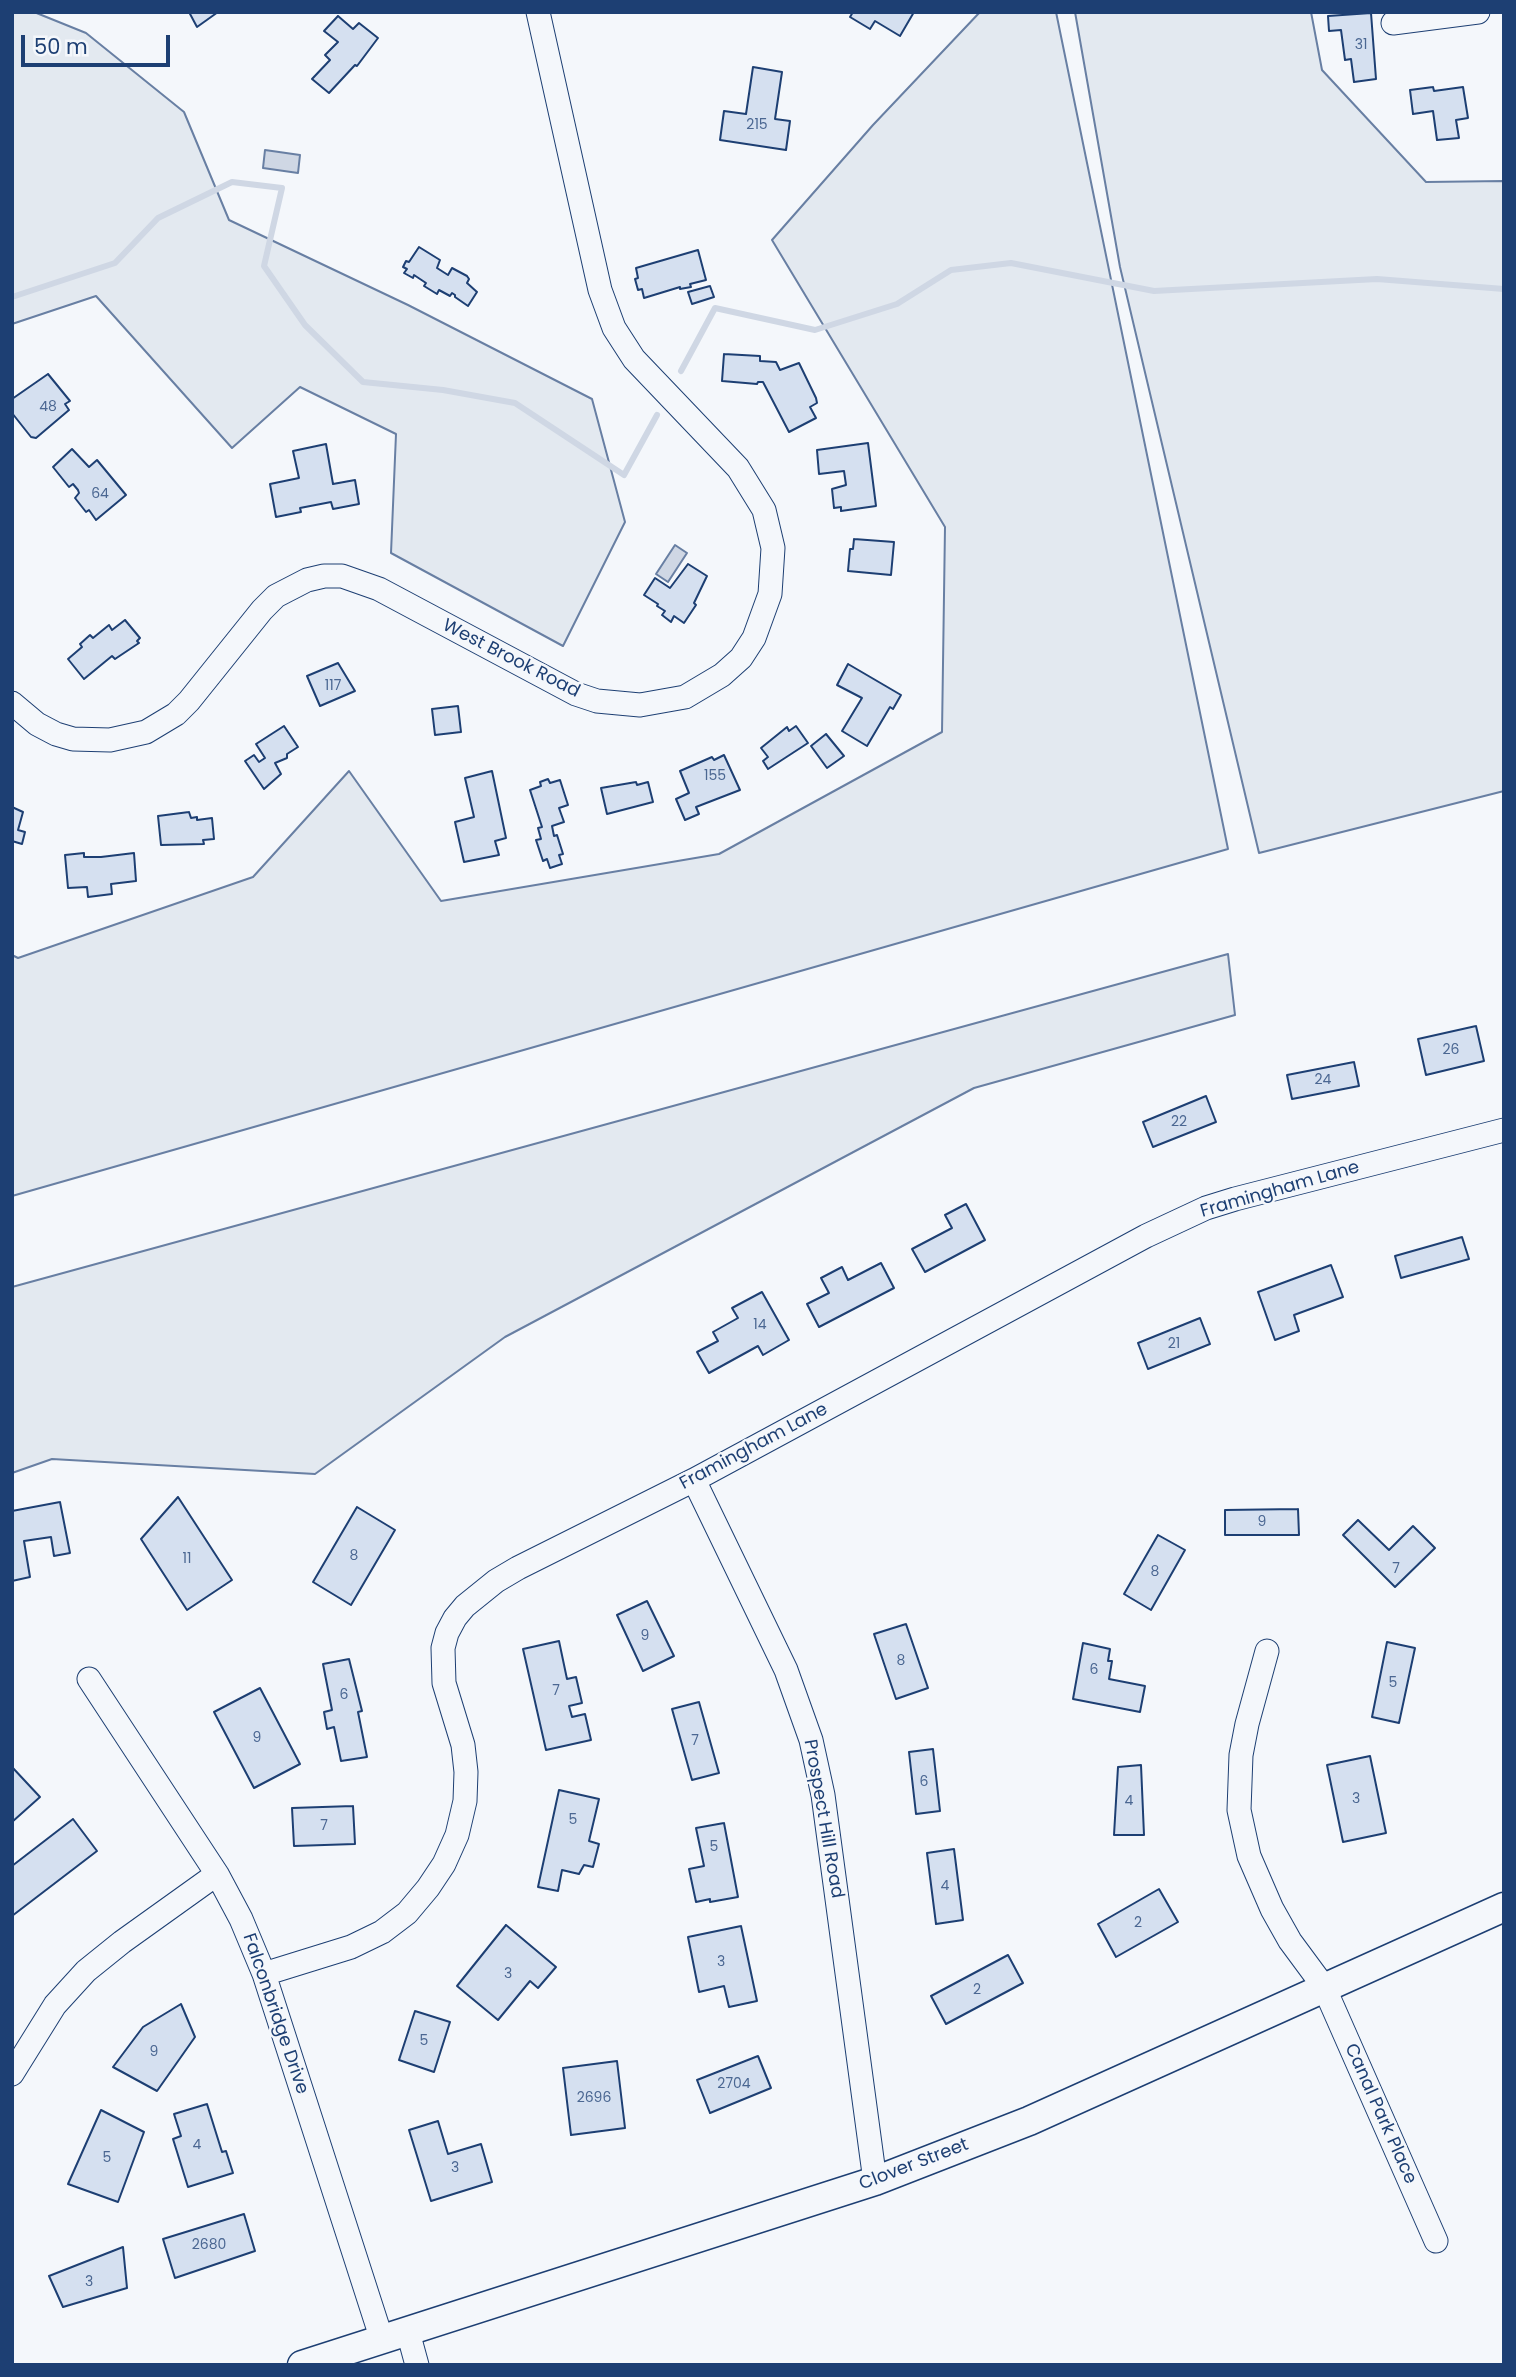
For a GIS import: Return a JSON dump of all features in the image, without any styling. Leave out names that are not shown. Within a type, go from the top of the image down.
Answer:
[{"type":"main road","name":"Clover Street","points":[[303,2365],[875,2181],[1029,2121],[1504,1907]]},
{"type":"street","name":"West Brook Road","points":[[12,703],[37,724],[56,734],[74,739],[110,740],[146,732],[176,714],[189,701],[276,596],[307,580],[324,576],[342,576],[379,589],[576,695],[597,701],[640,705],[685,697],[722,675],[741,658],[754,638],[770,594],[773,548],[764,510],[757,494],[738,468],[634,359],[614,328],[600,290],[538,12]]},
{"type":"street","points":[[1393,23],[1478,12]]},
{"type":"street","name":"Framingham Lane","points":[[264,1975],[351,1947],[382,1932],[407,1913],[444,1864],[457,1835],[465,1801],[466,1772],[460,1734],[444,1684],[443,1648],[447,1633],[465,1606],[496,1581],[694,1480],[1146,1236],[1206,1208],[1504,1130]]},
{"type":"street","name":"Prospect Hill Road","points":[[694,1480],[786,1670],[811,1740],[823,1795],[875,2181]]},
{"type":"street","name":"Canal Park Place","points":[[1266,1651],[1241,1755],[1238,1785],[1242,1833],[1259,1882],[1272,1909],[1290,1941],[1324,1987],[1436,2241]]},
{"type":"street","name":"Falconbridge Drive","points":[[89,1678],[218,1874],[241,1919],[264,1975],[395,2336],[417,2365]]},
{"type":"street","points":[[12,2074],[55,2004],[86,1971],[218,1874]]},
{"type":"shaded area","points":[[12,12],[34,12],[86,33],[184,112],[229,220],[408,305],[592,399],[625,522],[563,646],[391,553],[396,434],[300,387],[232,448],[96,296],[12,324]]},
{"type":"shaded area","points":[[980,12],[1056,12],[1228,849],[12,1196],[12,955],[18,958],[253,877],[349,771],[441,901],[719,854],[942,732],[945,527],[772,240],[873,125]]},
{"type":"shaded area","points":[[1075,12],[1311,12],[1322,70],[1426,182],[1504,181],[1504,791],[1259,853],[1120,267]]},
{"type":"shaded area","points":[[265,150],[300,155],[298,173],[263,168]]},
{"type":"shaded area","points":[[675,545],[687,553],[668,582],[656,574]]},
{"type":"shaded area","points":[[1228,954],[1235,1015],[974,1088],[505,1337],[315,1474],[52,1459],[12,1473],[12,1287]]},
{"type":"building","points":[[189,12],[218,12],[197,27]]},
{"type":"building","points":[[853,12],[914,12],[900,36],[875,21],[870,29],[850,17]]},
{"type":"building","points":[[1371,13],[1376,79],[1354,82],[1351,59],[1345,60],[1341,30],[1329,31],[1328,16]]},
{"type":"building","points":[[338,16],[353,29],[359,23],[378,38],[357,66],[355,65],[329,93],[312,79],[330,60],[325,55],[338,42],[324,31]]},
{"type":"building","points":[[753,67],[782,72],[775,119],[790,121],[786,150],[720,140],[724,111],[746,114]]},
{"type":"building","points":[[1433,87],[1434,91],[1463,87],[1468,118],[1456,120],[1459,138],[1437,140],[1433,111],[1413,114],[1410,90]]},
{"type":"building","points":[[419,247],[440,260],[437,268],[448,275],[452,268],[467,276],[467,283],[477,292],[468,306],[452,293],[450,296],[439,290],[437,294],[424,286],[426,283],[414,275],[413,278],[404,273],[407,269],[403,267],[406,261],[409,262]]},
{"type":"building","points":[[698,250],[706,280],[690,284],[691,287],[680,287],[644,298],[635,279],[638,278],[636,268]]},
{"type":"building","points":[[710,286],[714,297],[692,304],[688,292]]},
{"type":"building","points":[[724,354],[760,356],[760,361],[776,362],[780,370],[799,363],[816,398],[817,403],[810,407],[816,418],[789,432],[763,382],[757,384],[722,381]]},
{"type":"building","points":[[48,374],[70,401],[65,404],[69,410],[36,438],[31,437],[12,413],[12,399]]},
{"type":"building","points":[[868,443],[876,506],[841,511],[841,507],[834,508],[832,489],[846,485],[844,471],[819,474],[817,450]]},
{"type":"building","points":[[326,444],[333,484],[355,480],[359,504],[333,509],[331,502],[300,508],[301,512],[276,517],[270,484],[299,478],[293,451]]},
{"type":"building","points":[[72,449],[89,467],[97,460],[126,495],[96,520],[75,498],[78,490],[73,484],[69,487],[53,467]]},
{"type":"building","points":[[854,539],[894,542],[891,575],[848,571]]},
{"type":"building","points":[[688,564],[707,576],[694,603],[696,605],[684,623],[674,616],[671,622],[662,615],[665,611],[657,606],[658,604],[644,595],[655,578],[670,588]]},
{"type":"building","points":[[125,620],[140,638],[137,641],[139,643],[115,659],[112,656],[84,679],[68,659],[82,647],[80,644],[90,635],[93,638],[109,625],[112,630]]},
{"type":"building","points":[[338,663],[355,691],[320,706],[307,676]]},
{"type":"building","points":[[848,664],[901,695],[893,709],[890,707],[867,746],[842,731],[862,698],[837,685]]},
{"type":"building","points":[[458,706],[461,732],[435,735],[432,709]]},
{"type":"building","points":[[284,726],[298,747],[287,754],[287,758],[275,763],[281,774],[264,789],[245,761],[254,755],[259,762],[265,758],[256,744]]},
{"type":"building","points":[[796,726],[808,743],[768,769],[763,761],[768,757],[761,748],[787,727],[789,731]]},
{"type":"building","points":[[826,734],[844,756],[827,768],[811,746]]},
{"type":"building","points":[[724,755],[740,790],[696,807],[699,814],[685,820],[676,799],[689,793],[680,771],[712,757],[714,760]]},
{"type":"building","points":[[492,771],[506,838],[495,841],[499,855],[464,862],[455,822],[474,817],[465,778]]},
{"type":"building","points":[[548,779],[550,783],[560,780],[568,805],[559,808],[564,822],[552,826],[563,854],[559,855],[562,864],[550,868],[547,859],[543,861],[536,840],[541,839],[538,828],[542,827],[530,790],[541,786],[540,782]]},
{"type":"building","points":[[636,782],[637,785],[648,782],[653,802],[607,814],[601,788]]},
{"type":"building","points":[[12,807],[23,812],[18,830],[25,832],[22,844],[12,841]]},
{"type":"building","points":[[189,812],[191,818],[197,817],[197,820],[212,818],[214,839],[203,840],[204,844],[161,845],[158,816]]},
{"type":"building","points":[[84,853],[84,857],[101,857],[134,853],[136,881],[111,884],[112,894],[88,897],[87,887],[68,888],[65,855]]},
{"type":"building","points":[[1476,1026],[1484,1061],[1426,1075],[1418,1039]]},
{"type":"building","points":[[1354,1062],[1359,1086],[1292,1099],[1287,1075]]},
{"type":"building","points":[[1206,1096],[1216,1122],[1153,1147],[1143,1122]]},
{"type":"building","points":[[966,1204],[985,1240],[925,1272],[912,1249],[952,1228],[945,1215]]},
{"type":"building","points":[[1462,1237],[1469,1259],[1401,1278],[1395,1256]]},
{"type":"building","points":[[881,1263],[894,1288],[819,1327],[807,1304],[829,1293],[821,1278],[842,1267],[848,1280]]},
{"type":"building","points":[[1331,1265],[1343,1297],[1294,1315],[1299,1331],[1275,1340],[1258,1292]]},
{"type":"building","points":[[762,1292],[789,1340],[763,1355],[758,1346],[709,1373],[697,1352],[718,1341],[713,1332],[738,1318],[732,1308]]},
{"type":"building","points":[[1200,1318],[1210,1344],[1148,1369],[1138,1343]]},
{"type":"building","points":[[178,1497],[232,1580],[187,1610],[141,1539]]},
{"type":"building","points":[[60,1502],[70,1553],[54,1556],[51,1537],[24,1541],[30,1577],[12,1581],[12,1511]]},
{"type":"building","points":[[357,1507],[395,1530],[351,1605],[313,1582]]},
{"type":"building","points":[[1298,1509],[1299,1535],[1225,1535],[1225,1510]]},
{"type":"building","points":[[1358,1520],[1389,1550],[1413,1526],[1435,1548],[1395,1587],[1343,1535]]},
{"type":"building","points":[[1158,1535],[1185,1550],[1151,1610],[1124,1594]]},
{"type":"building","points":[[647,1601],[674,1656],[643,1671],[617,1615]]},
{"type":"building","points":[[906,1624],[928,1688],[896,1699],[874,1634]]},
{"type":"building","points":[[559,1641],[567,1679],[576,1677],[582,1703],[569,1706],[572,1717],[585,1714],[591,1740],[546,1750],[523,1649]]},
{"type":"building","points":[[1387,1642],[1415,1648],[1399,1723],[1372,1717]]},
{"type":"building","points":[[1083,1643],[1110,1649],[1108,1661],[1112,1661],[1109,1679],[1145,1686],[1140,1712],[1073,1699]]},
{"type":"building","points":[[349,1659],[362,1711],[358,1712],[367,1757],[341,1761],[334,1727],[327,1729],[324,1712],[332,1710],[323,1664]]},
{"type":"building","points":[[260,1688],[300,1764],[254,1788],[214,1712]]},
{"type":"building","points":[[699,1702],[719,1773],[692,1780],[672,1709]]},
{"type":"building","points":[[933,1749],[940,1811],[916,1814],[909,1752]]},
{"type":"building","points":[[1370,1756],[1386,1833],[1343,1842],[1327,1765]]},
{"type":"building","points":[[1141,1765],[1144,1835],[1114,1835],[1118,1767]]},
{"type":"building","points":[[12,1767],[40,1797],[12,1822]]},
{"type":"building","points":[[559,1790],[599,1799],[589,1841],[599,1844],[593,1867],[584,1865],[579,1874],[562,1870],[558,1891],[538,1887]]},
{"type":"building","points":[[353,1806],[355,1844],[294,1846],[292,1808]]},
{"type":"building","points":[[73,1819],[97,1851],[12,1916],[12,1866]]},
{"type":"building","points":[[724,1823],[738,1897],[696,1902],[689,1869],[704,1866],[696,1828]]},
{"type":"building","points":[[954,1849],[963,1920],[936,1924],[927,1853]]},
{"type":"building","points":[[1159,1889],[1178,1922],[1116,1957],[1098,1924]]},
{"type":"building","points":[[506,1925],[556,1967],[538,1988],[530,1981],[498,2020],[457,1986]]},
{"type":"building","points":[[741,1926],[757,2001],[729,2007],[724,1986],[699,1992],[688,1937]]},
{"type":"building","points":[[1008,1955],[1023,1983],[946,2024],[931,1996]]},
{"type":"building","points":[[181,2004],[195,2037],[157,2091],[113,2067],[143,2027]]},
{"type":"building","points":[[415,2011],[450,2022],[434,2072],[399,2060]]},
{"type":"building","points":[[758,2056],[771,2088],[710,2113],[697,2080]]},
{"type":"building","points":[[617,2061],[625,2128],[571,2135],[563,2068]]},
{"type":"building","points":[[207,2104],[222,2152],[226,2151],[233,2173],[188,2187],[173,2139],[181,2136],[174,2114]]},
{"type":"building","points":[[101,2110],[144,2132],[118,2202],[68,2184]]},
{"type":"building","points":[[438,2121],[448,2154],[481,2144],[492,2182],[431,2201],[409,2130]]},
{"type":"building","points":[[244,2214],[255,2251],[175,2278],[163,2239]]},
{"type":"building","points":[[123,2247],[127,2288],[63,2307],[49,2276]]},
{"type":"waterway","points":[[12,297],[115,263],[158,218],[232,182],[282,188],[264,266],[305,325],[363,382],[443,390],[515,403],[624,475],[657,415]]},
{"type":"waterway","points":[[681,371],[715,308],[815,330],[897,304],[951,270],[1011,263],[1154,291],[1377,279],[1504,289]]}]
